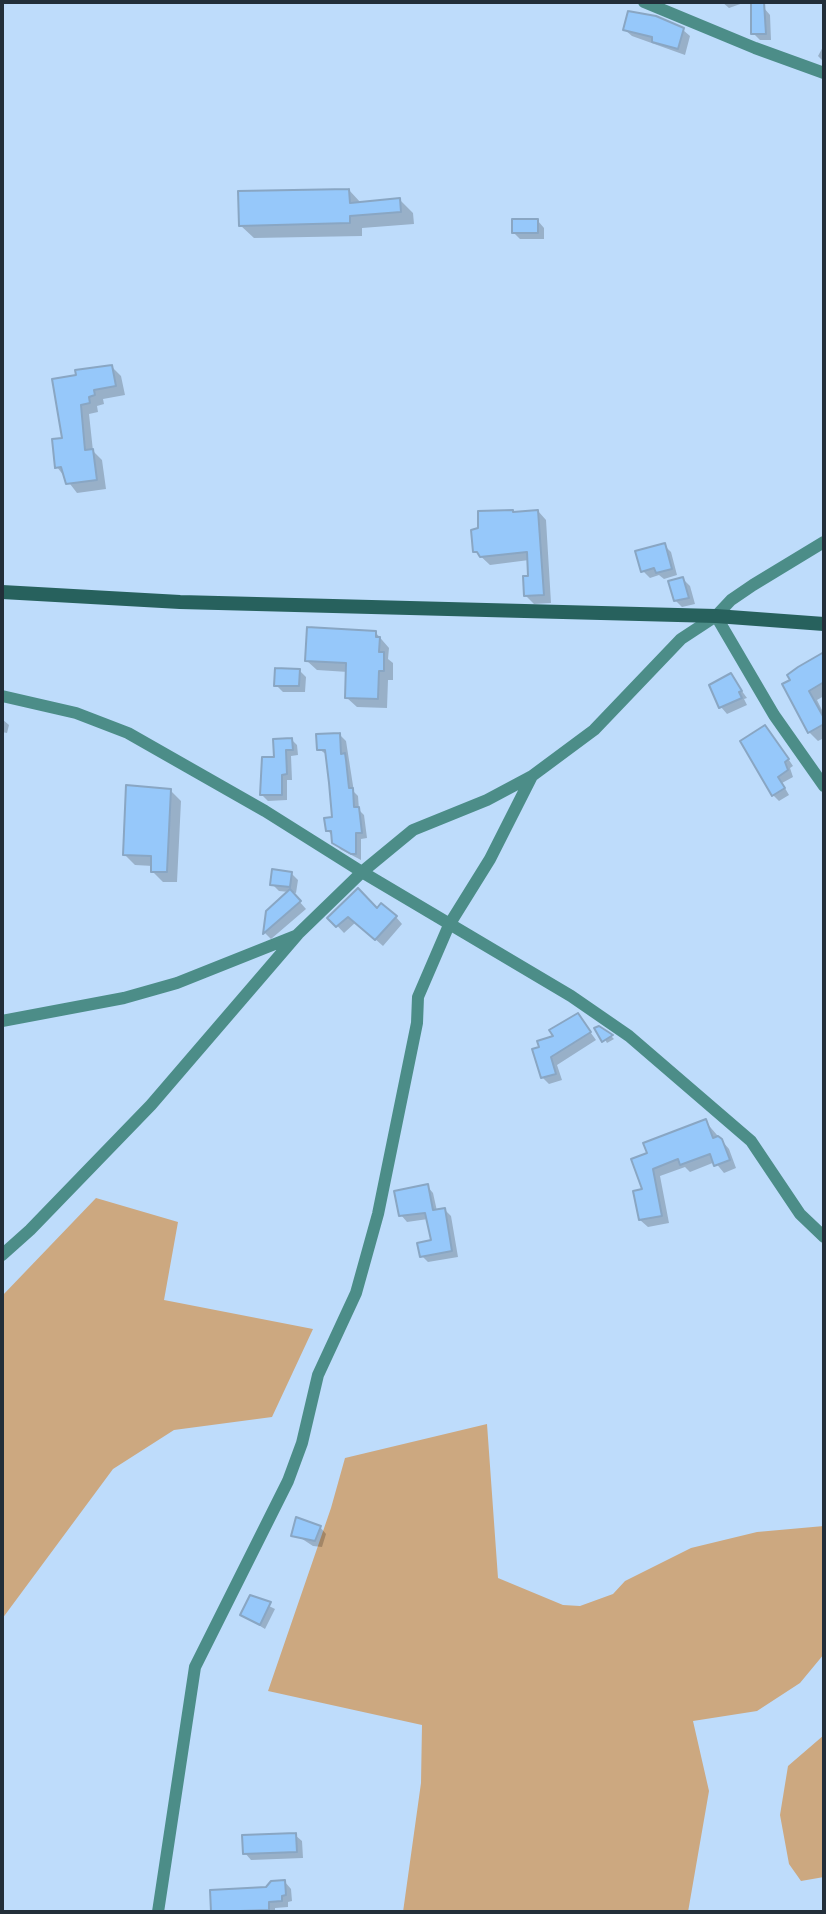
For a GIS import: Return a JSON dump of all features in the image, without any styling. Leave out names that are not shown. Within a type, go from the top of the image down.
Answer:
[{"type":"street","points":[[645,2],[755,48],[824,73]]},
{"type":"street","points":[[2,1255],[30,1230],[151,1105],[298,934],[362,872],[414,830],[487,800],[532,776],[594,730],[681,639],[716,616],[730,600],[824,542]]},
{"type":"street","points":[[2,593],[194,602],[716,616],[824,624]]},
{"type":"street","points":[[716,616],[774,715],[824,786]]},
{"type":"street","points":[[2,696],[76,713],[128,733],[265,811],[449,925],[571,996],[629,1036],[751,1141],[800,1214],[824,1237]]},
{"type":"street","points":[[158,1912],[195,1667],[288,1481],[302,1443],[318,1375],[356,1293],[378,1214],[417,1023],[418,997],[449,925],[490,859],[532,776]]},
{"type":"street","points":[[2,1021],[124,998],[177,983],[298,934]]},
{"type":"shaded area","points":[[96,1198],[178,1222],[164,1300],[313,1329],[272,1417],[174,1430],[113,1469],[2,1619],[2,1296]]},
{"type":"shaded area","points":[[487,1424],[498,1578],[563,1605],[580,1606],[613,1594],[625,1581],[691,1548],[757,1532],[824,1526],[824,1654],[800,1683],[757,1711],[693,1721],[709,1791],[688,1912],[403,1912],[421,1783],[422,1725],[268,1691],[331,1508],[345,1458]]},
{"type":"shaded area","points":[[824,1735],[824,1877],[801,1881],[789,1864],[780,1815],[788,1766]]},
{"type":"building","points":[[751,2],[764,2],[766,34],[751,34]]},
{"type":"building","points":[[628,11],[656,16],[684,28],[678,49],[652,42],[652,37],[623,30]]},
{"type":"building","points":[[349,189],[350,203],[400,198],[401,212],[350,216],[350,223],[239,226],[238,191]]},
{"type":"building","points":[[512,219],[538,219],[538,233],[512,233]]},
{"type":"building","points":[[112,365],[116,386],[94,390],[95,395],[89,397],[90,403],[81,405],[85,450],[93,449],[97,480],[66,484],[61,467],[55,468],[52,439],[62,438],[52,379],[76,375],[75,370]]},
{"type":"building","points":[[538,510],[544,595],[524,596],[523,576],[528,576],[527,552],[480,557],[477,552],[473,552],[471,530],[478,528],[478,511]]},
{"type":"building","points":[[665,543],[672,569],[656,573],[654,568],[641,572],[635,551]]},
{"type":"building","points":[[683,577],[689,598],[674,601],[668,581]]},
{"type":"building","points":[[307,627],[376,631],[376,637],[380,637],[379,652],[384,652],[384,671],[379,671],[378,699],[345,698],[346,663],[305,661]]},
{"type":"building","points":[[824,652],[824,682],[809,691],[824,718],[824,724],[808,733],[782,684],[790,680],[787,675]]},
{"type":"building","points":[[275,668],[300,669],[299,686],[274,686]]},
{"type":"building","points":[[731,673],[742,691],[739,692],[742,698],[719,708],[709,685]]},
{"type":"building","points":[[765,725],[789,759],[785,762],[788,770],[778,777],[785,788],[772,796],[740,741]]},
{"type":"building","points":[[340,733],[341,754],[345,753],[349,788],[353,788],[354,807],[359,807],[362,833],[356,833],[356,854],[332,843],[331,831],[326,831],[324,818],[332,817],[329,783],[325,750],[317,750],[316,734]]},
{"type":"building","points":[[292,738],[293,750],[286,750],[287,774],[282,775],[282,795],[260,795],[262,757],[274,757],[273,739]]},
{"type":"building","points":[[126,785],[171,789],[167,872],[151,872],[151,856],[123,855]]},
{"type":"building","points":[[272,869],[292,872],[290,887],[270,885]]},
{"type":"building","points":[[358,888],[377,908],[381,903],[397,916],[375,940],[348,917],[336,927],[327,918]]},
{"type":"building","points":[[290,889],[301,901],[263,934],[266,911]]},
{"type":"building","points":[[578,1013],[591,1032],[551,1057],[556,1074],[541,1078],[532,1049],[539,1047],[537,1041],[553,1036],[549,1030]]},
{"type":"building","points":[[599,1026],[613,1035],[602,1042],[594,1028]]},
{"type":"building","points":[[706,1119],[713,1138],[718,1136],[722,1139],[730,1160],[714,1166],[710,1154],[680,1165],[678,1159],[653,1169],[662,1216],[639,1220],[633,1191],[642,1189],[631,1159],[647,1153],[643,1143]]},
{"type":"building","points":[[428,1184],[433,1210],[445,1208],[452,1251],[420,1257],[417,1243],[431,1240],[425,1213],[399,1216],[394,1191]]},
{"type":"building","points":[[296,1517],[321,1526],[315,1541],[291,1536]]},
{"type":"building","points":[[250,1595],[271,1602],[260,1625],[240,1615]]},
{"type":"building","points":[[296,1833],[297,1852],[243,1854],[242,1835]]},
{"type":"building","points":[[285,1880],[286,1895],[282,1896],[282,1901],[269,1902],[269,1910],[211,1912],[210,1890],[266,1887],[271,1881]]}]
